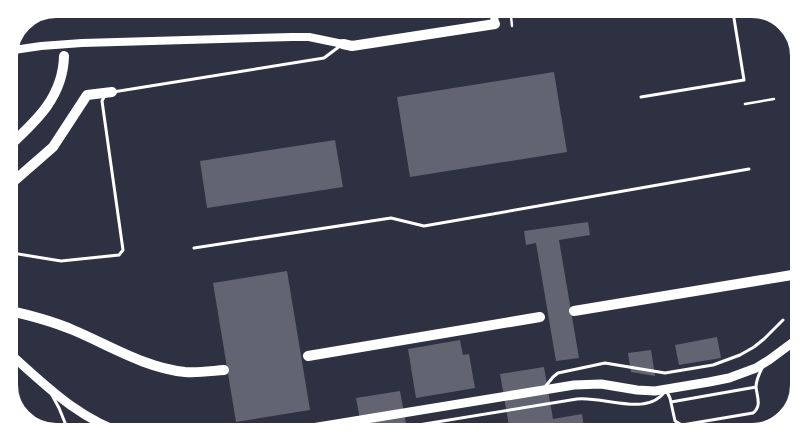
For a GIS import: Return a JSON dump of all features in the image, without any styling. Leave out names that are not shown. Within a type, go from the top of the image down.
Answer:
[{"type":"main road","points":[[343,44],[352,46],[495,24]]},
{"type":"main road","points":[[15,141],[41,116],[62,79],[64,56]]},
{"type":"main road","points":[[15,180],[53,148],[87,95],[112,92]]},
{"type":"main road","points":[[574,312],[793,275]]},
{"type":"main road","points":[[15,312],[72,329],[128,355],[166,368],[201,372],[224,370]]},
{"type":"main road","points":[[308,356],[540,317]]},
{"type":"main road","points":[[325,426],[574,385],[601,384],[637,390],[666,390],[729,378],[748,372],[769,360],[793,342]]},
{"type":"main road","points":[[15,358],[66,402],[89,418],[105,426]]},
{"type":"street","points":[[494,15],[495,24]]},
{"type":"street","points":[[15,50],[82,43],[292,37],[324,39],[343,44]]},
{"type":"lane","points":[[641,97],[744,80],[733,15]]},
{"type":"lane","points":[[15,253],[61,260],[119,256],[123,250],[102,102],[105,95],[112,92],[324,58],[343,44]]},
{"type":"lane","points":[[194,248],[390,218],[424,226],[749,169]]},
{"type":"lane","points":[[542,390],[552,377],[558,373],[605,363],[665,373],[713,365],[740,355],[754,347],[764,340],[783,320]]},
{"type":"lane","points":[[414,426],[577,399],[594,398],[629,404],[644,404],[655,400],[666,390],[675,421],[682,426],[753,413],[759,404],[756,387],[761,370],[769,360]]},
{"type":"lane","points":[[44,383],[59,408],[66,426]]},
{"type":"lane","points":[[671,402],[756,387]]},
{"type":"path","points":[[511,15],[512,26]]},
{"type":"path","points":[[745,104],[774,99]]},
{"type":"building","points":[[554,72],[567,152],[410,177],[397,97]]},
{"type":"building","points":[[335,140],[343,187],[207,208],[200,161]]},
{"type":"building","points":[[588,222],[590,235],[559,240],[579,358],[556,361],[536,243],[526,245],[524,231]]},
{"type":"building","points":[[287,271],[310,410],[236,422],[213,283]]},
{"type":"building","points":[[717,337],[721,358],[679,365],[675,345]]},
{"type":"building","points":[[460,340],[463,355],[469,354],[475,388],[416,398],[408,349]]},
{"type":"building","points":[[651,350],[655,376],[631,372],[628,353]]},
{"type":"building","points":[[544,367],[553,419],[582,414],[584,426],[509,426],[500,374]]},
{"type":"building","points":[[400,391],[406,426],[361,426],[356,398]]}]
